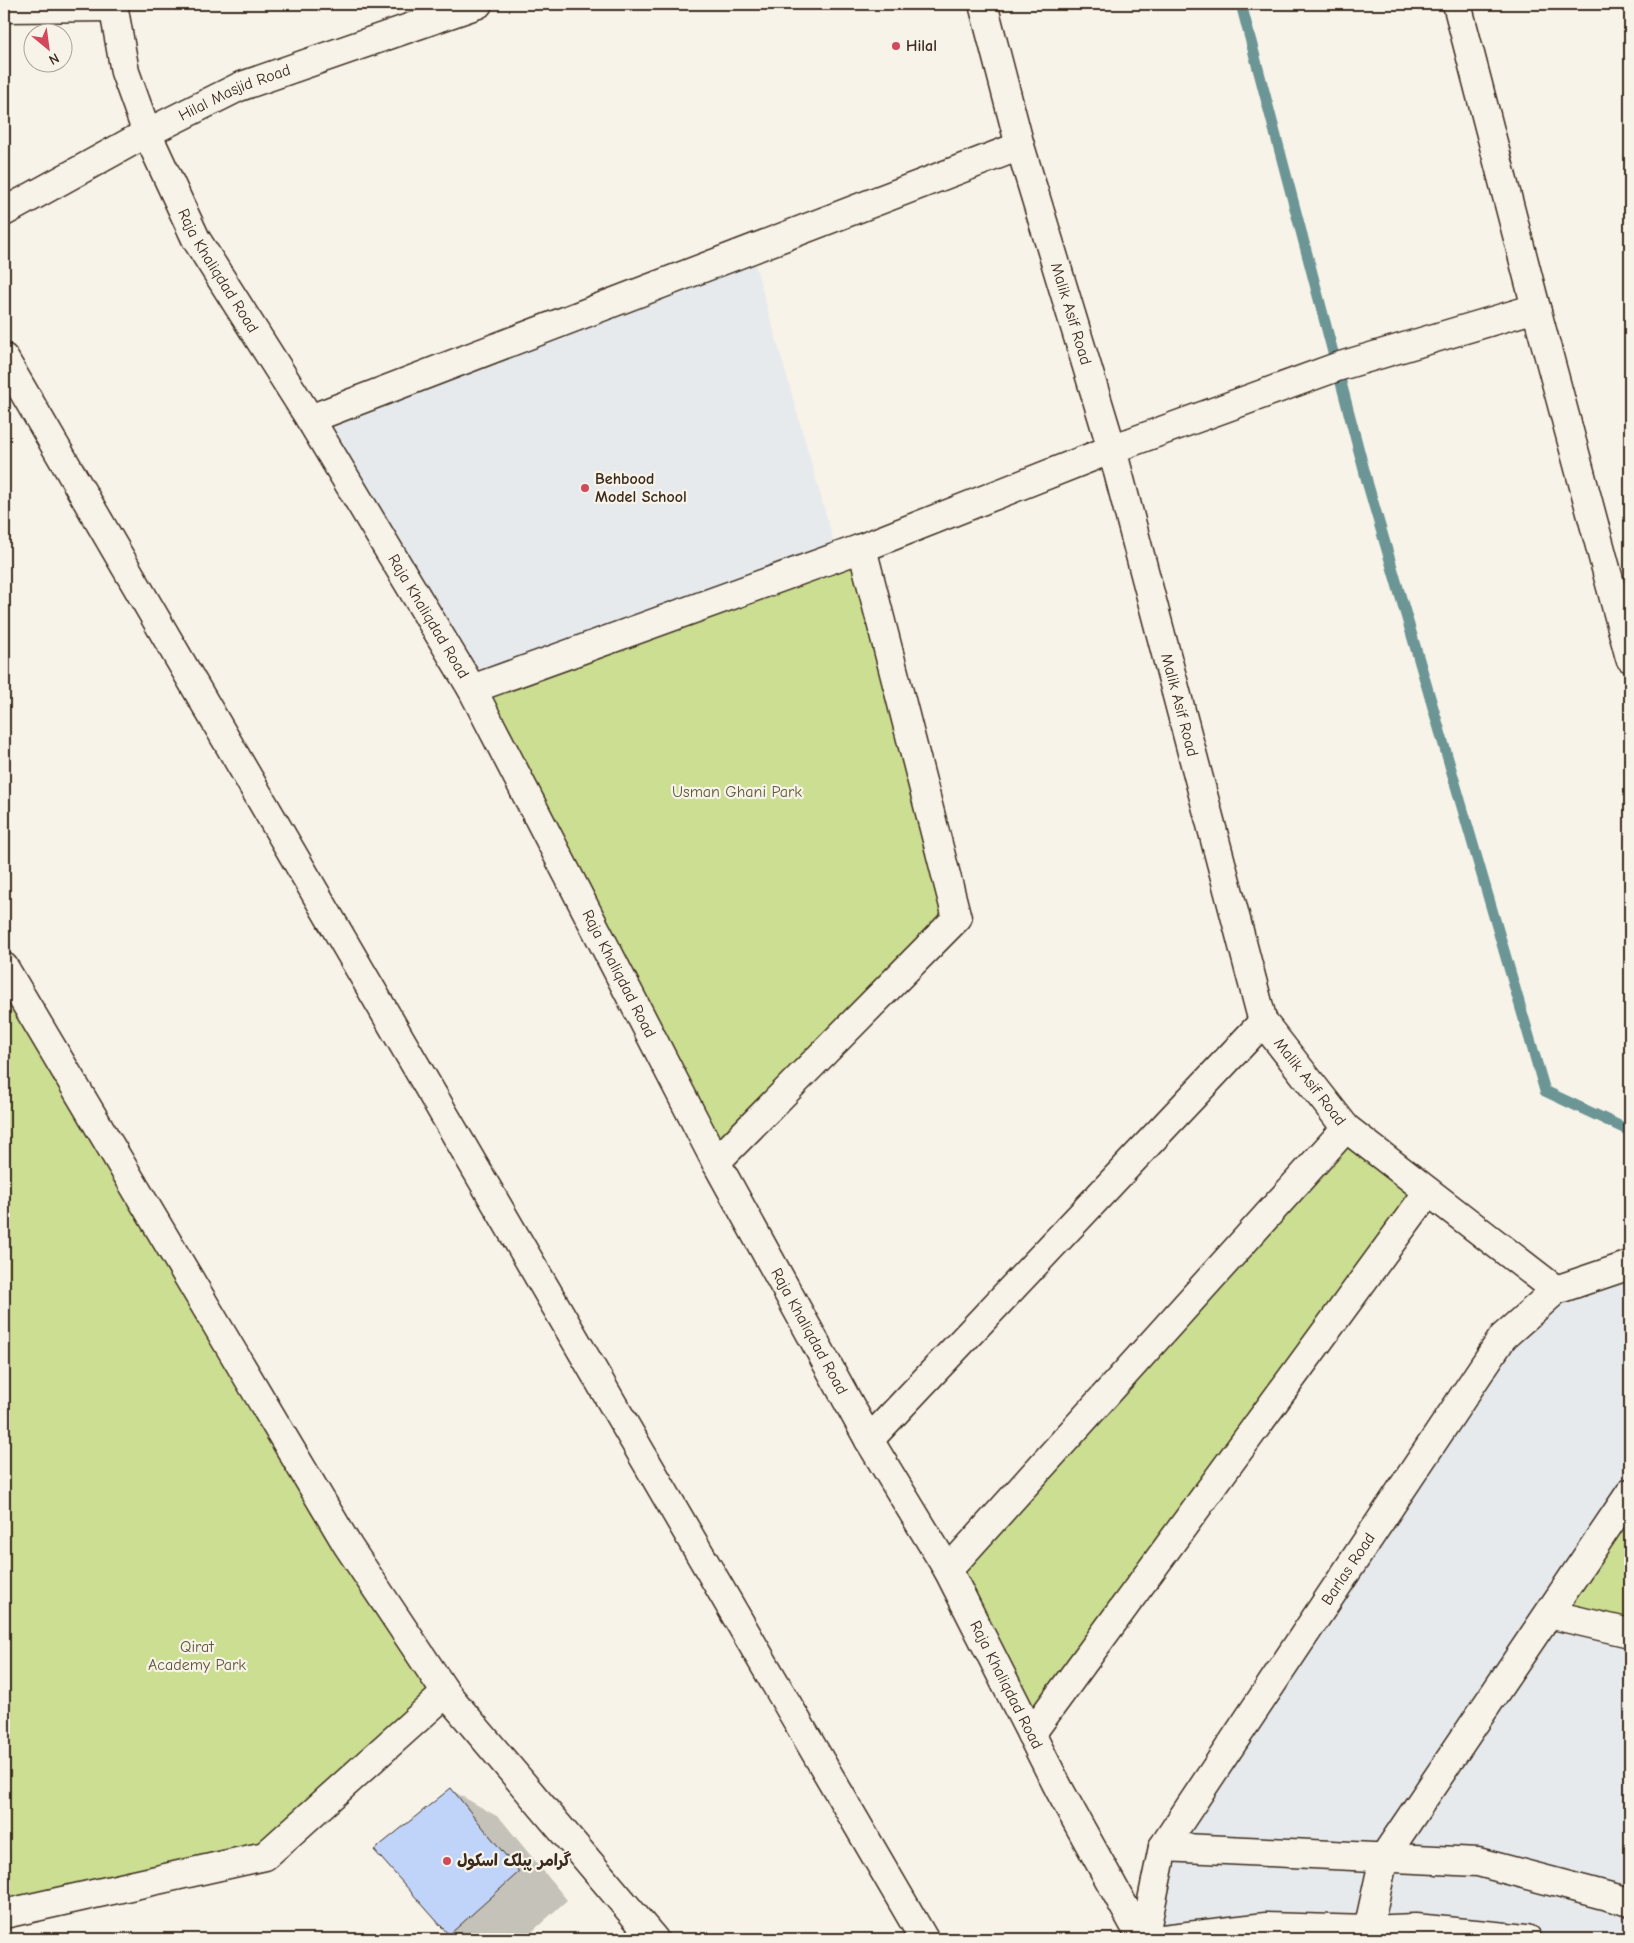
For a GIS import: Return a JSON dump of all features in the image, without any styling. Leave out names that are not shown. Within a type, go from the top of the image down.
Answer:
[{"type":"street","name":"Hilal Masjid Road","points":[[4,212],[147,133],[239,87],[478,4]]},
{"type":"street","name":"Malik Asif Road","points":[[983,4],[1020,146],[1112,449],[1263,1022],[1346,1128],[1556,1290]]},
{"type":"street","points":[[1457,4],[1630,658]]},
{"type":"street","name":"Raja Khaliqdad Road","points":[[113,5],[125,72],[147,133],[196,239],[310,419],[472,688],[716,1162],[869,1440],[948,1570],[1031,1734],[1143,1939]]},
{"type":"street","points":[[4,8],[113,5]]},
{"type":"street","points":[[310,419],[1020,146]]},
{"type":"street","points":[[472,688],[862,548],[1112,449],[1337,367],[1536,308]]},
{"type":"street","points":[[4,358],[924,1939]]},
{"type":"street","points":[[716,1162],[957,918],[862,548]]},
{"type":"street","points":[[4,966],[348,1546],[446,1693],[654,1939]]},
{"type":"street","points":[[869,1440],[1263,1022]]},
{"type":"street","points":[[948,1570],[1346,1128]]},
{"type":"street","points":[[1031,1734],[1428,1192]]},
{"type":"street","name":"Barlas Road","points":[[1143,1939],[1163,1847],[1503,1337],[1556,1290],[1628,1272]]},
{"type":"street","points":[[1368,1930],[1384,1857],[1630,1493]]},
{"type":"street","points":[[1549,1614],[1630,1633]]},
{"type":"street","points":[[4,1914],[265,1856],[446,1693]]},
{"type":"street","points":[[1163,1847],[1478,1862],[1630,1902]]},
{"type":"street","points":[[1162,1939],[1266,1927],[1368,1930],[1416,1928],[1526,1939]]},
{"type":"shaded area","name":"Behbood Model School","points":[[751,250],[838,557],[472,689],[310,419]]},
{"type":"shaded area","points":[[1630,1265],[1630,1939],[1144,1939],[1163,1847],[1503,1337],[1556,1290]]},
{"type":"green space","name":"Usman Ghani Park","points":[[862,548],[957,918],[716,1162],[485,691]]},
{"type":"green space","name":"Qirat Academy Park","points":[[4,964],[446,1693],[265,1856],[4,1914]]},
{"type":"green space","points":[[1346,1128],[1428,1192],[1031,1734],[948,1570]]},
{"type":"green space","points":[[1630,1493],[1630,1633],[1549,1614]]},
{"type":"building","name":"گرامر پبلک اسکول","points":[[451,1788],[519,1872],[449,1935],[374,1850]]},
{"type":"waterway","points":[[1241,4],[1368,485],[1545,1091],[1630,1131]]},
{"type":"place","name":"Hilal","points":[[896,46]]},
{"type":"place","name":"Behbood Model School","points":[[585,488]]},
{"type":"place","name":"گرامر پبلک اسکول","points":[[447,1861]]}]
